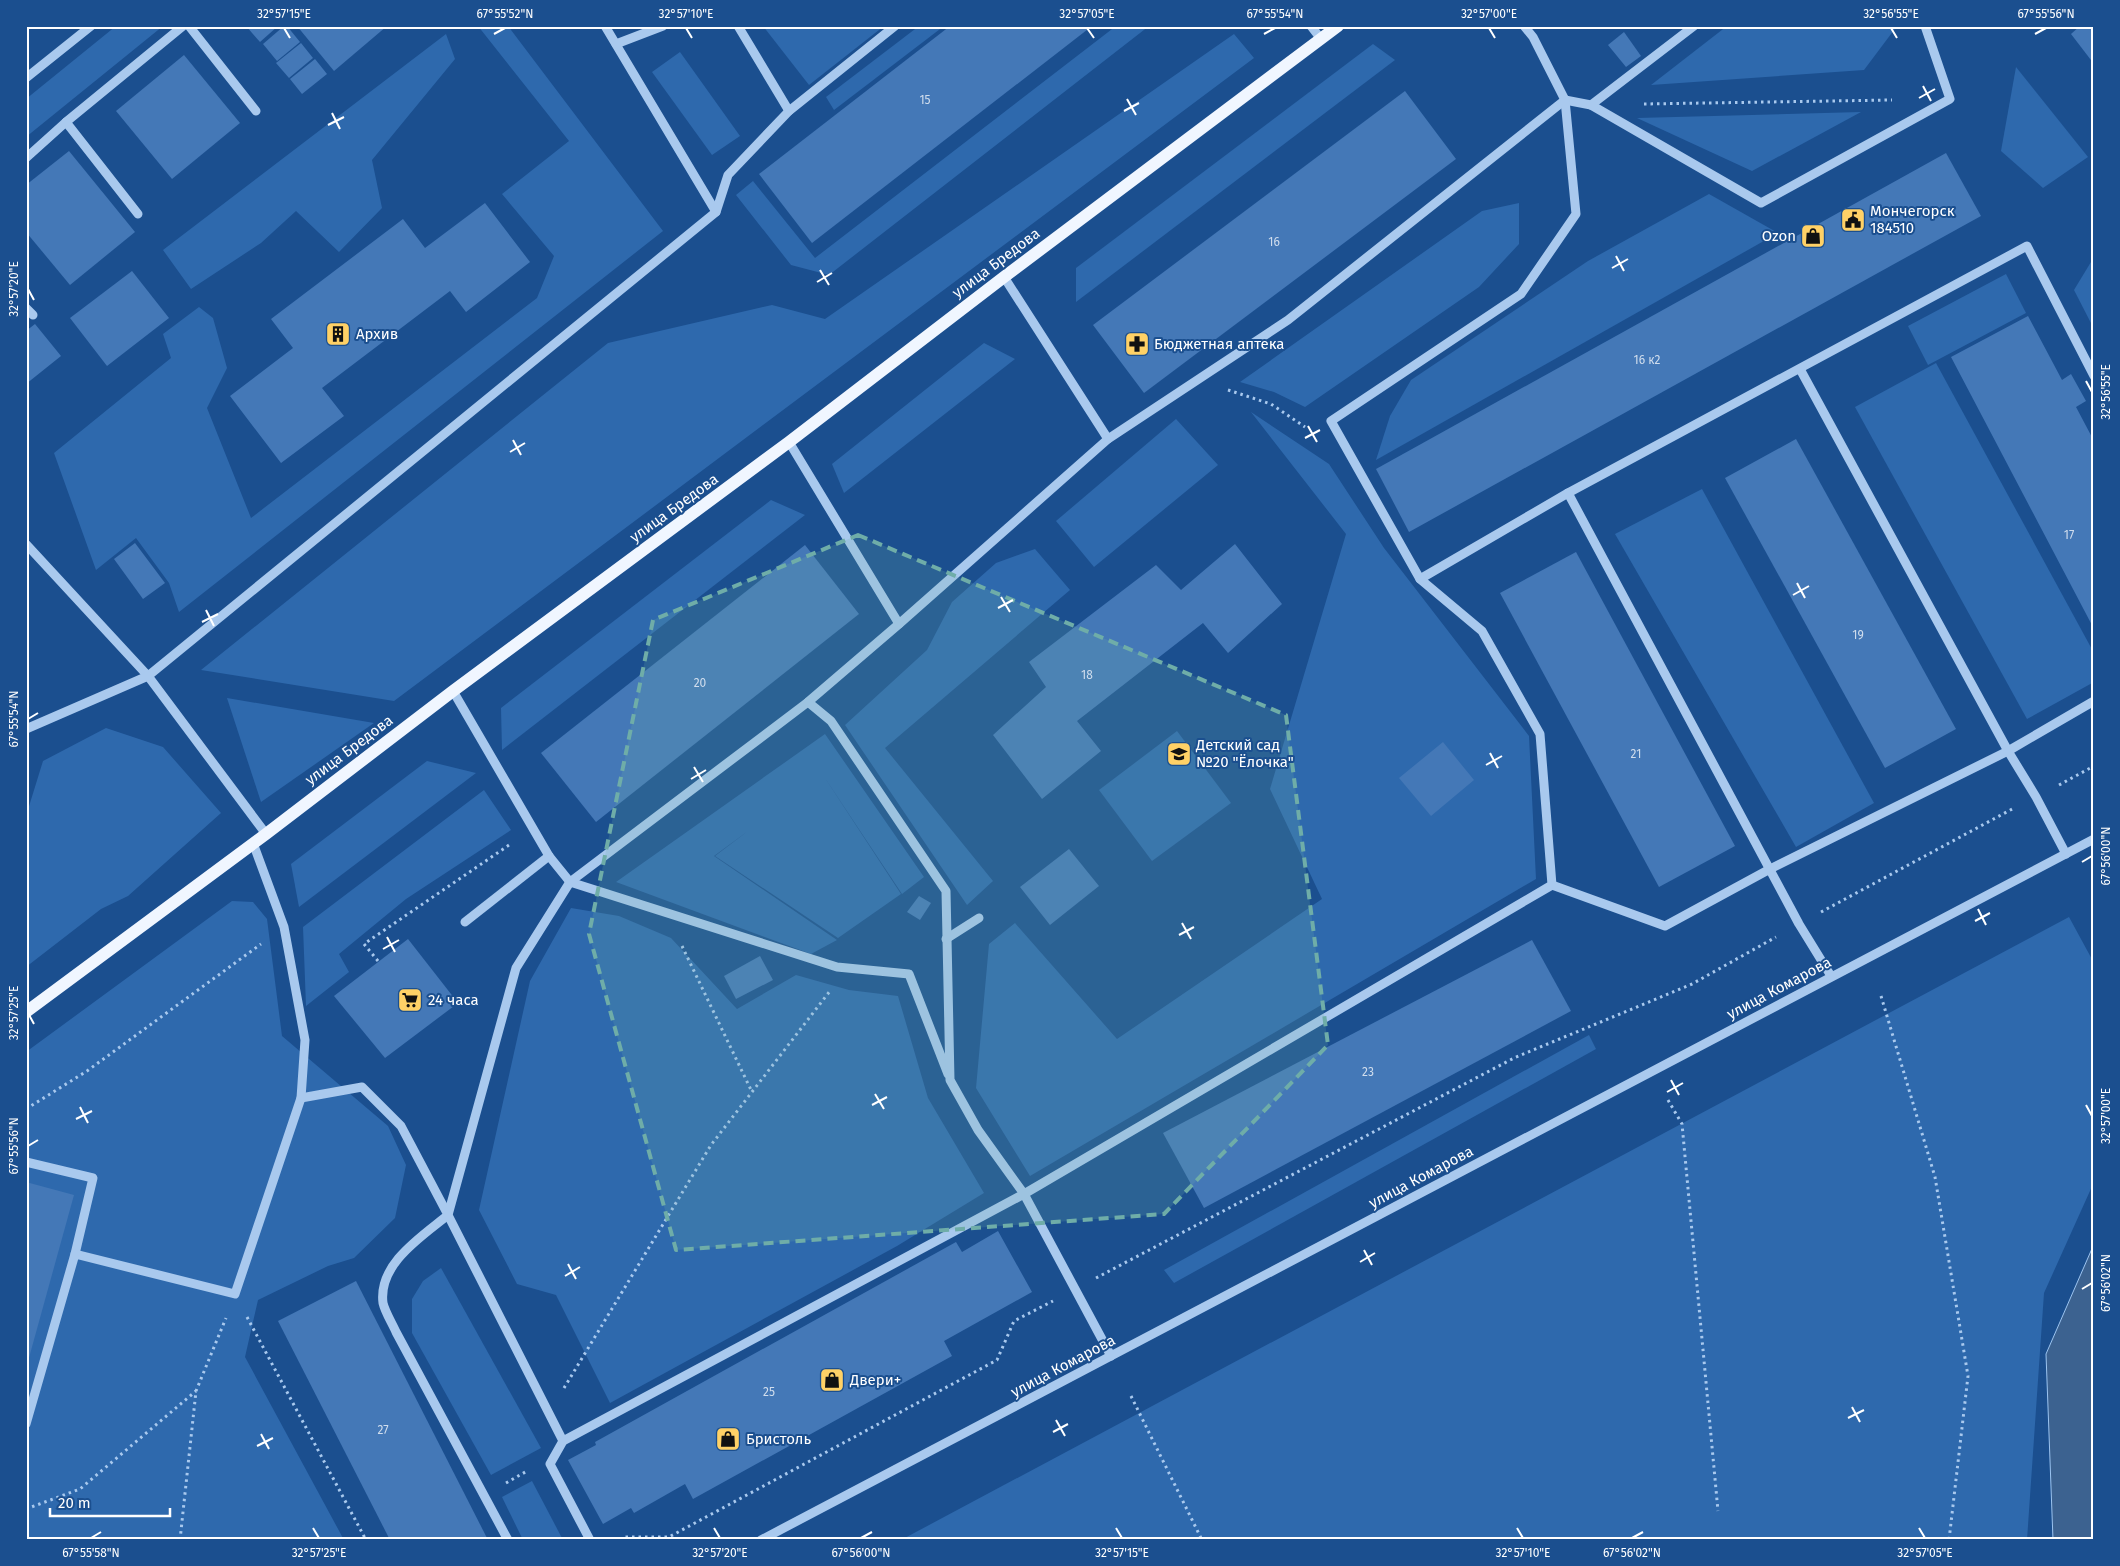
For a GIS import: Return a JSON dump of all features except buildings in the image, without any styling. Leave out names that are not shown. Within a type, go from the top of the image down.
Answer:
[{"type":"main road","name":"улица Бредова","points":[[26,1012],[266,834],[453,691],[789,442],[1004,277],[1338,26]]},
{"type":"street","points":[[26,78],[91,26]]},
{"type":"street","points":[[26,158],[66,122],[183,26]]},
{"type":"street","points":[[190,26],[256,111]]},
{"type":"street","points":[[605,26],[716,212]]},
{"type":"street","points":[[616,44],[663,26]]},
{"type":"street","points":[[738,26],[789,111]]},
{"type":"street","points":[[26,729],[148,676],[716,212],[728,175],[789,111],[895,26]]},
{"type":"street","points":[[1311,26],[1321,39]]},
{"type":"street","points":[[1524,26],[1533,37],[1565,100],[1576,214],[1521,294],[1331,421],[1420,579],[1482,631],[1540,734],[1552,885]]},
{"type":"street","points":[[1590,105],[1694,26]]},
{"type":"street","points":[[508,1540],[396,1332],[383,1303],[386,1276],[410,1246],[448,1215],[516,968],[570,882],[808,702],[1108,440],[1288,320],[1565,100],[1590,105],[1761,203],[1950,99],[1925,26]]},
{"type":"street","points":[[66,122],[138,214]]},
{"type":"street","points":[[1420,579],[1568,493],[2027,246],[2094,376]]},
{"type":"street","points":[[1004,277],[1108,440]]},
{"type":"street","points":[[1800,369],[2008,750],[2036,796],[2066,854]]},
{"type":"street","points":[[789,442],[899,624]]},
{"type":"street","points":[[1568,493],[1799,924],[1830,976]]},
{"type":"street","points":[[26,544],[148,676],[266,834]]},
{"type":"street","points":[[453,691],[549,856],[570,882],[837,967],[909,974],[950,1080],[978,1130],[1024,1194],[1112,1356]]},
{"type":"street","points":[[1552,885],[1665,926],[1770,869],[2008,750],[2094,701]]},
{"type":"street","points":[[808,702],[831,721],[946,891],[950,1080]]},
{"type":"street","name":"улица Комарова","points":[[761,1540],[1830,976],[2094,839]]},
{"type":"street","points":[[75,1254],[235,1294],[301,1098],[305,1040],[284,927],[253,843]]},
{"type":"street","points":[[465,922],[549,856]]},
{"type":"street","points":[[590,1540],[550,1464],[563,1441],[1024,1194],[1552,885]]},
{"type":"street","points":[[946,939],[979,918]]},
{"type":"street","points":[[301,1098],[362,1087],[402,1126],[563,1441]]},
{"type":"street","points":[[26,1162],[93,1178],[75,1254],[26,1424]]},
{"type":"path","points":[[1640,104],[1900,100]]},
{"type":"path","points":[[1198,380],[1271,404],[1312,432]]},
{"type":"path","points":[[620,1540],[624,1537],[669,1537],[997,1360],[1014,1321],[1514,1058],[1692,984],[1876,881],[2094,766]]},
{"type":"path","points":[[378,961],[364,944],[533,828]]},
{"type":"path","points":[[666,913],[752,1092]]},
{"type":"path","points":[[26,1109],[88,1071],[284,927]]},
{"type":"path","points":[[549,1413],[711,1144],[848,968]]},
{"type":"path","points":[[1881,996],[1935,1177],[1968,1376],[1949,1540]]},
{"type":"path","points":[[1668,1100],[1682,1124],[1718,1511]]},
{"type":"path","points":[[180,1540],[196,1391],[235,1294]]},
{"type":"path","points":[[235,1294],[366,1540]]},
{"type":"path","points":[[26,1509],[80,1489],[196,1391]]},
{"type":"path","points":[[1131,1396],[1202,1540]]},
{"type":"path","points":[[484,1495],[556,1455]]},
{"type":"highlighted area","points":[[858,535],[1286,715],[1328,1045],[1164,1214],[676,1250],[589,934],[653,620]]},
{"type":"shaded area","points":[[116,26],[163,26],[26,137],[26,99]]},
{"type":"shaded area","points":[[478,26],[508,26],[663,231],[179,612],[169,583],[136,538],[96,570],[54,453],[171,358],[163,334],[199,307],[213,318],[227,368],[207,408],[251,518],[537,298],[554,256],[502,194],[569,141]]},
{"type":"shaded area","points":[[763,26],[884,26],[809,85]]},
{"type":"shaded area","points":[[919,26],[944,26],[834,110],[826,97]]},
{"type":"shaded area","points":[[1116,26],[1149,26],[829,275],[791,265],[736,195],[753,181],[815,258]]},
{"type":"shaded area","points":[[1727,26],[1897,26],[1864,70],[1651,85]]},
{"type":"shaded area","points":[[446,34],[455,59],[372,160],[382,208],[339,252],[296,211],[261,243],[191,289],[163,250]]},
{"type":"shaded area","points":[[1234,34],[1254,58],[394,701],[201,670],[608,343],[772,305],[825,319]]},
{"type":"shaded area","points":[[1373,44],[1395,60],[1076,302],[1076,268]]},
{"type":"shaded area","points":[[680,52],[740,136],[712,155],[652,72]]},
{"type":"shaded area","points":[[2016,67],[2088,157],[2043,188],[2001,151]]},
{"type":"shaded area","points":[[1861,112],[1752,171],[1637,118]]},
{"type":"shaded area","points":[[1709,194],[1778,233],[1376,460],[1390,416],[1411,380],[1588,261]]},
{"type":"shaded area","points":[[1519,203],[1519,244],[1479,287],[1305,407],[1274,392],[1240,382],[1482,211]]},
{"type":"shaded area","points":[[2094,257],[2094,329],[2074,290]]},
{"type":"shaded area","points":[[2006,274],[2026,313],[1928,365],[1908,326]]},
{"type":"shaded area","points":[[984,343],[1015,359],[844,493],[832,464]]},
{"type":"shaded area","points":[[1936,363],[2094,653],[2094,682],[2027,719],[1855,407]]},
{"type":"shaded area","points":[[1251,412],[1329,464],[1384,548],[1529,736],[1536,879],[1030,1176],[976,1088],[989,944],[1015,923],[1117,1039],[1322,899],[1270,789],[1346,534]]},
{"type":"shaded area","points":[[1176,419],[1218,465],[1094,567],[1056,521]]},
{"type":"shaded area","points":[[1702,489],[1874,803],[1796,847],[1615,534]]},
{"type":"shaded area","points":[[771,500],[805,515],[502,750],[501,708]]},
{"type":"shaded area","points":[[1035,549],[1070,590],[885,748],[993,881],[967,905],[845,725],[927,650],[952,602],[996,563]]},
{"type":"shaded area","points":[[227,698],[374,723],[261,802]]},
{"type":"shaded area","points":[[106,728],[163,747],[221,813],[128,896],[101,909],[26,967],[26,816],[43,761]]},
{"type":"shaded area","points":[[1177,731],[1231,803],[1152,861],[1099,790]]},
{"type":"shaded area","points":[[825,734],[924,877],[902,894],[823,775],[901,894],[838,938],[715,856],[748,831],[714,856],[837,940],[811,954],[616,882]]},
{"type":"shaded area","points":[[427,761],[476,773],[299,907],[291,864]]},
{"type":"shaded area","points":[[484,790],[511,830],[406,899],[339,954],[349,972],[306,1006],[303,927]]},
{"type":"shaded area","points":[[232,901],[253,902],[267,919],[282,1036],[388,1126],[406,1165],[395,1218],[354,1258],[328,1266],[258,1300],[245,1357],[344,1540],[26,1540],[26,1052]]},
{"type":"shaded area","points":[[571,908],[619,916],[671,938],[737,1009],[796,975],[849,990],[898,996],[928,1098],[984,1193],[897,1246],[610,1403],[556,1295],[517,1284],[479,1210],[530,981]]},
{"type":"shaded area","points":[[2069,917],[2094,963],[2094,1182],[2044,1293],[2027,1540],[901,1540]]},
{"type":"shaded area","points":[[1589,1035],[1596,1049],[1174,1283],[1164,1270]]},
{"type":"shaded area","points":[[2094,1244],[2094,1540],[2053,1540],[2046,1354]]},
{"type":"shaded area","points":[[441,1268],[541,1448],[491,1475],[412,1333],[412,1299],[423,1281]]},
{"type":"shaded area","points":[[532,1481],[563,1540],[523,1540],[502,1497]]},
{"type":"place","name":"Мончегорск 184510","points":[[1853,220]]},
{"type":"place","name":"Ozon","points":[[1813,236]]},
{"type":"place","name":"Архив","points":[[338,334]]},
{"type":"place","name":"Бюджетная аптека","points":[[1137,344]]},
{"type":"place","name":"Детский сад №20 \"Ёлочка\"","points":[[1179,754]]},
{"type":"place","name":"24 часа","points":[[410,1000]]},
{"type":"place","name":"Двери+","points":[[832,1380]]},
{"type":"place","name":"Бристоль","points":[[728,1439]]}]
